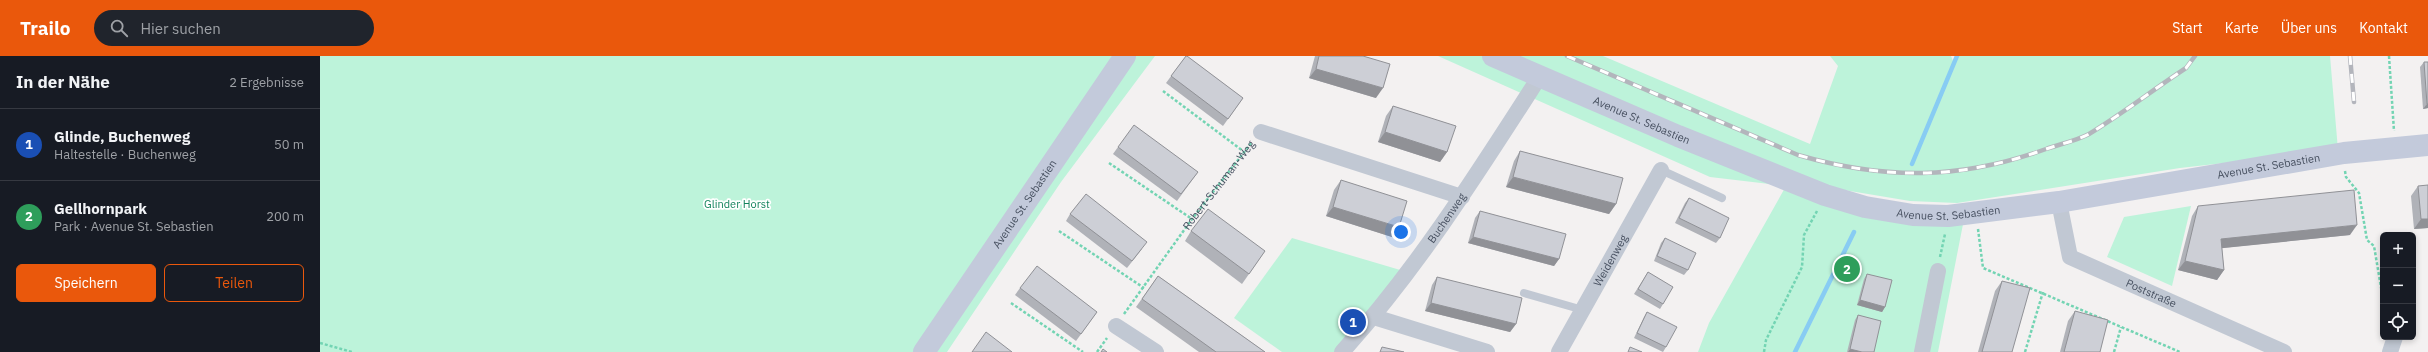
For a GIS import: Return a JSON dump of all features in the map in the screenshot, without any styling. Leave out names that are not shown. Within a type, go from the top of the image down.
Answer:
[{"type":"main road","name":"Avenue St. Sebastien","points":[[924,352],[1125,56]]},
{"type":"main road","name":"Avenue St. Sebastien","points":[[1493,56],[1678,136],[1825,195],[1872,208],[1913,215],[1948,216],[2059,202],[2344,153],[2428,145]]},
{"type":"street","name":"Buchenweg","points":[[1342,352],[1374,317],[1462,197],[1540,76]]},
{"type":"street","name":"Robert-Schuman-Weg","points":[[1261,132],[1462,197]]},
{"type":"street","name":"Weidenweg","points":[[1559,352],[1661,170]]},
{"type":"street","name":"Poststraße","points":[[2059,202],[2070,257],[2284,352]]},
{"type":"street","points":[[1922,352],[1938,271]]},
{"type":"street","points":[[1374,317],[1487,352]]},
{"type":"street","points":[[1116,326],[1156,352]]},
{"type":"street","points":[[2390,352],[2394,340]]},
{"type":"lane","points":[[1661,170],[1722,198]]},
{"type":"lane","points":[[1524,293],[1583,310]]},
{"type":"path","points":[[2389,56],[2395,148]]},
{"type":"path","points":[[1163,91],[1243,151]]},
{"type":"path","name":"Robert-Schuman-Weg","points":[[1097,352],[1192,219],[1243,151],[1261,132]]},
{"type":"path","points":[[2344,153],[2346,177],[2358,193],[2367,240],[2374,246],[2380,281]]},
{"type":"path","points":[[1110,163],[1192,219]]},
{"type":"path","points":[[1764,352],[1766,340],[1802,267],[1804,235],[1825,195]]},
{"type":"path","points":[[1975,212],[1983,268],[2043,292],[2180,352]]},
{"type":"path","points":[[1938,271],[1948,216]]},
{"type":"path","points":[[1058,231],[1144,288]]},
{"type":"path","points":[[2026,352],[2043,292]]},
{"type":"path","points":[[1011,303],[1083,352]]},
{"type":"path","points":[[2114,352],[2121,327]]},
{"type":"path","points":[[320,343],[352,352]]},
{"type":"green space","name":"Glinder Horst","points":[[320,56],[1155,56],[1061,182],[947,352],[320,352]]},
{"type":"green space","points":[[1438,56],[1603,56],[1810,144],[1838,66],[1830,56],[1951,56],[1953,61],[1955,56],[2330,56],[2338,150],[2180,168],[1957,203],[1910,201],[1826,187],[1787,185],[1965,214],[1938,352],[1698,352],[1709,323],[1786,186],[1710,177]]},
{"type":"green space","points":[[2191,206],[2172,286],[2107,257],[2124,217]]},
{"type":"green space","points":[[1292,238],[1407,272],[1342,352],[1282,352],[1234,318]]},
{"type":"building","points":[[1186,56],[1243,98],[1228,119],[1171,76]]},
{"type":"building","points":[[1319,56],[1363,56],[1390,64],[1383,88],[1316,69]]},
{"type":"building","points":[[2424,62],[2428,62],[2428,104],[2427,104]]},
{"type":"building","points":[[1393,106],[1456,126],[1447,152],[1385,132]]},
{"type":"building","points":[[1134,125],[1198,172],[1181,194],[1118,147]]},
{"type":"building","points":[[1520,151],[1623,178],[1616,204],[1513,177]]},
{"type":"building","points":[[1341,180],[1407,201],[1399,227],[1333,207]]},
{"type":"building","points":[[2428,185],[2428,219],[2421,219],[2418,186]]},
{"type":"building","points":[[2354,190],[2357,225],[2221,239],[2224,270],[2185,261],[2198,206]]},
{"type":"building","points":[[1086,194],[1147,242],[1132,261],[1070,214]]},
{"type":"building","points":[[1689,198],[1729,218],[1720,238],[1679,218]]},
{"type":"building","points":[[1208,209],[1265,251],[1249,274],[1191,231]]},
{"type":"building","points":[[1480,211],[1566,234],[1559,259],[1473,237]]},
{"type":"building","points":[[1665,238],[1696,253],[1688,270],[1657,256]]},
{"type":"building","points":[[1037,266],[1097,312],[1081,334],[1020,288]]},
{"type":"building","points":[[1648,272],[1673,287],[1663,304],[1638,289]]},
{"type":"building","points":[[1867,274],[1892,280],[1885,307],[1860,300]]},
{"type":"building","points":[[1158,276],[1265,352],[1216,352],[1142,299]]},
{"type":"building","points":[[1437,277],[1522,298],[1516,324],[1431,303]]},
{"type":"building","points":[[2002,281],[2030,288],[2012,352],[1982,352]]},
{"type":"building","points":[[2075,311],[2108,320],[2100,352],[2064,352]]},
{"type":"building","points":[[1647,312],[1677,327],[1666,347],[1637,333]]},
{"type":"building","points":[[1858,315],[1881,321],[1874,352],[1862,352],[1850,349]]},
{"type":"building","points":[[986,332],[1012,352],[972,352]]},
{"type":"building","points":[[1382,347],[1404,352],[1380,352]]},
{"type":"building","points":[[1630,347],[1642,352],[1628,352]]},
{"type":"waterway","points":[[1912,164],[1957,56]]},
{"type":"waterway","points":[[1795,352],[1854,232]]},
{"type":"railway","points":[[1567,56],[1798,155],[1861,169],[1922,173],[1983,167],[2073,141],[2089,134],[2114,118],[2186,68],[2195,56]]},
{"type":"railway","points":[[2350,56],[2354,102]]},
{"type":"place","name":"Gellhornpark","points":[[1847,269]]},
{"type":"place","name":"Glinde, Buchenweg","points":[[1353,322]]}]
